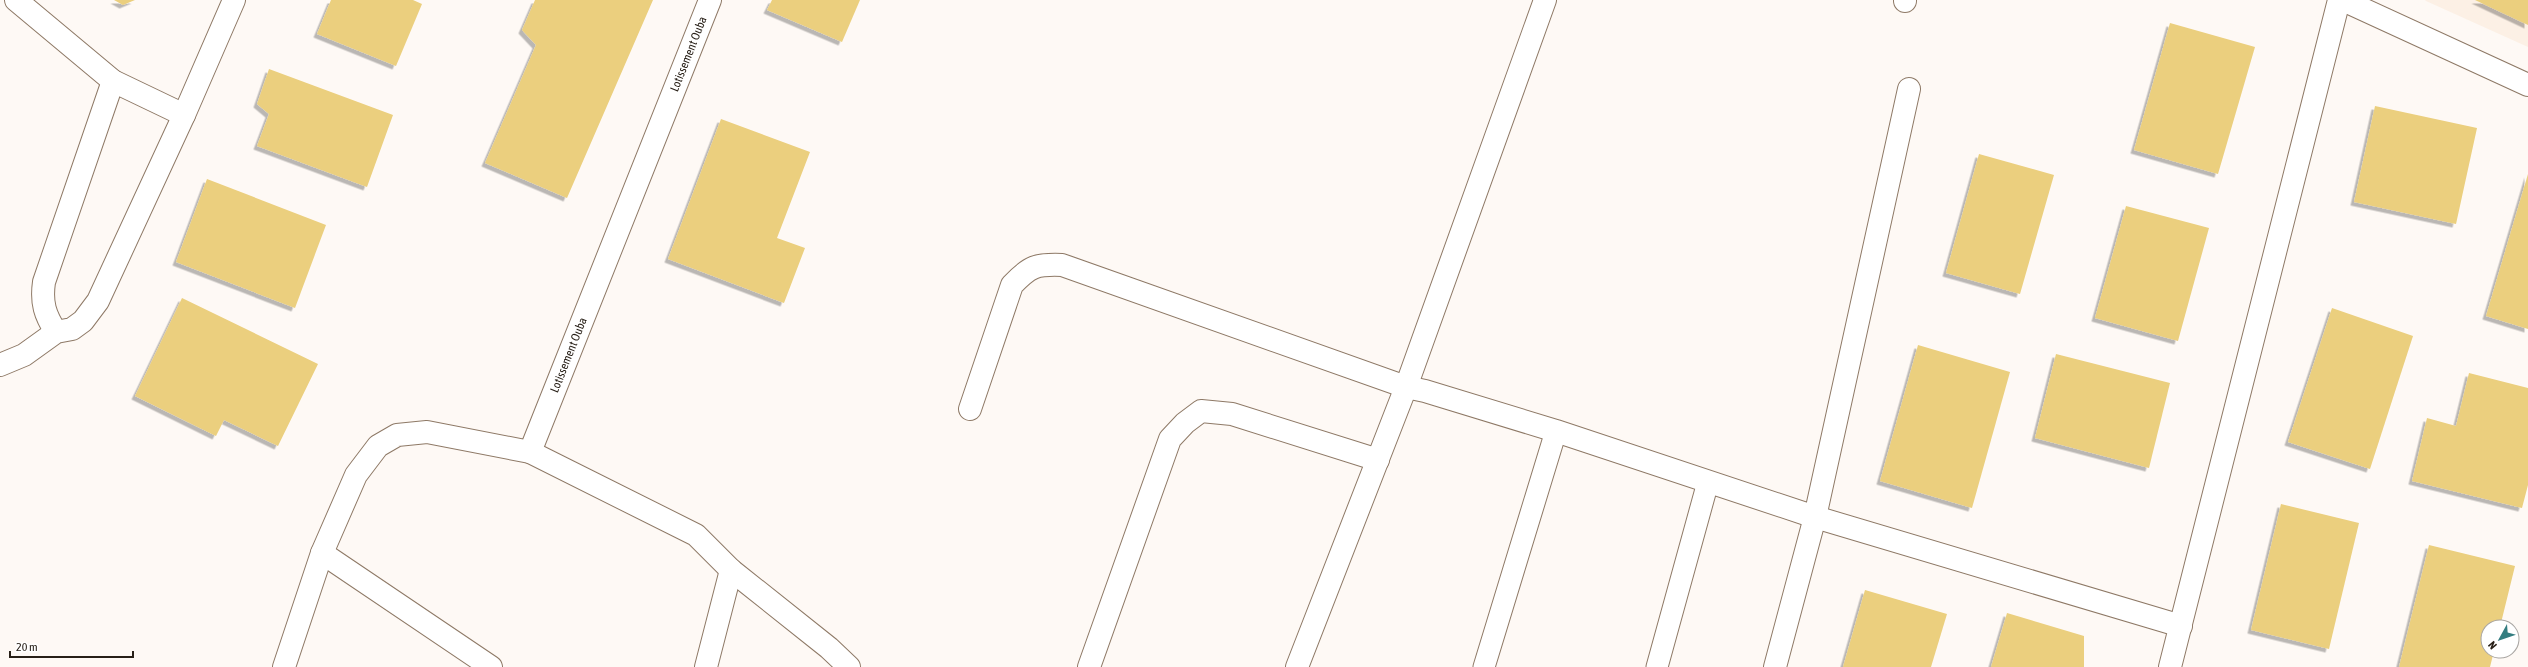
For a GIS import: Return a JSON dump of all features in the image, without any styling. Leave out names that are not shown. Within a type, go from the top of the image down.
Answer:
[{"type":"street","points":[[16,0],[113,81],[184,116]]},
{"type":"street","points":[[0,365],[24,355],[56,332],[72,329],[83,321],[98,301],[184,116],[234,0]]},
{"type":"street","name":"Lotissement Ouba","points":[[530,452],[710,0]]},
{"type":"street","points":[[1298,667],[1406,387],[1544,0]]},
{"type":"street","points":[[2170,667],[2339,0]]},
{"type":"street","points":[[2343,0],[2528,85]]},
{"type":"street","points":[[56,332],[45,314],[42,298],[44,282],[113,81]]},
{"type":"street","points":[[1775,667],[1816,517],[1909,89]]},
{"type":"street","points":[[970,409],[1012,285],[1024,272],[1039,264],[1062,265],[1406,387],[1425,391],[1556,431],[1816,517],[2180,626]]},
{"type":"street","points":[[1089,667],[1170,440],[1184,423],[1201,411],[1232,414],[1378,460]]},
{"type":"street","points":[[284,667],[322,553],[356,475],[378,446],[397,435],[427,432],[530,452],[696,535],[731,570],[829,648],[849,667]]},
{"type":"street","points":[[322,553],[491,667]]},
{"type":"street","points":[[706,667],[731,570]]},
{"type":"lane","points":[[1484,667],[1556,431]]},
{"type":"lane","points":[[1657,667],[1708,482]]},
{"type":"shaded area","points":[[2425,0],[2528,0],[2528,47],[2426,1]]},
{"type":"building","points":[[114,0],[135,0],[123,5]]},
{"type":"building","points":[[331,0],[413,0],[422,4],[396,66],[317,34]]},
{"type":"building","points":[[535,0],[653,0],[567,198],[485,163],[536,45],[522,30]]},
{"type":"building","points":[[772,0],[860,0],[842,42],[767,10]]},
{"type":"building","points":[[2475,0],[2528,0],[2528,25]]},
{"type":"building","points":[[2170,23],[2255,47],[2218,174],[2134,150]]},
{"type":"building","points":[[269,69],[393,115],[367,187],[257,146],[269,114],[257,104]]},
{"type":"building","points":[[2375,106],[2477,128],[2456,224],[2354,202]]},
{"type":"building","points":[[721,119],[810,152],[777,238],[805,248],[784,303],[668,259]]},
{"type":"building","points":[[1979,154],[2054,175],[2020,294],[1946,273]]},
{"type":"building","points":[[2528,174],[2528,329],[2486,316]]},
{"type":"building","points":[[207,179],[326,225],[295,308],[176,262]]},
{"type":"building","points":[[2126,206],[2209,228],[2178,341],[2095,318]]},
{"type":"building","points":[[182,298],[318,364],[278,446],[224,420],[216,436],[135,396]]},
{"type":"building","points":[[2332,308],[2413,336],[2370,469],[2288,442]]},
{"type":"building","points":[[1918,345],[2010,372],[1972,508],[1880,481]]},
{"type":"building","points":[[2056,354],[2170,383],[2149,468],[2035,438]]},
{"type":"building","points":[[2469,373],[2528,388],[2528,485],[2522,508],[2412,481],[2427,418],[2456,426]]},
{"type":"building","points":[[2281,504],[2359,523],[2329,649],[2251,630]]},
{"type":"building","points":[[2429,545],[2515,566],[2502,619],[2480,619],[2480,659],[2492,659],[2490,667],[2399,667]]},
{"type":"building","points":[[1865,590],[1947,614],[1931,667],[1843,667]]},
{"type":"building","points":[[2007,613],[2084,636],[2084,667],[1991,667]]}]
